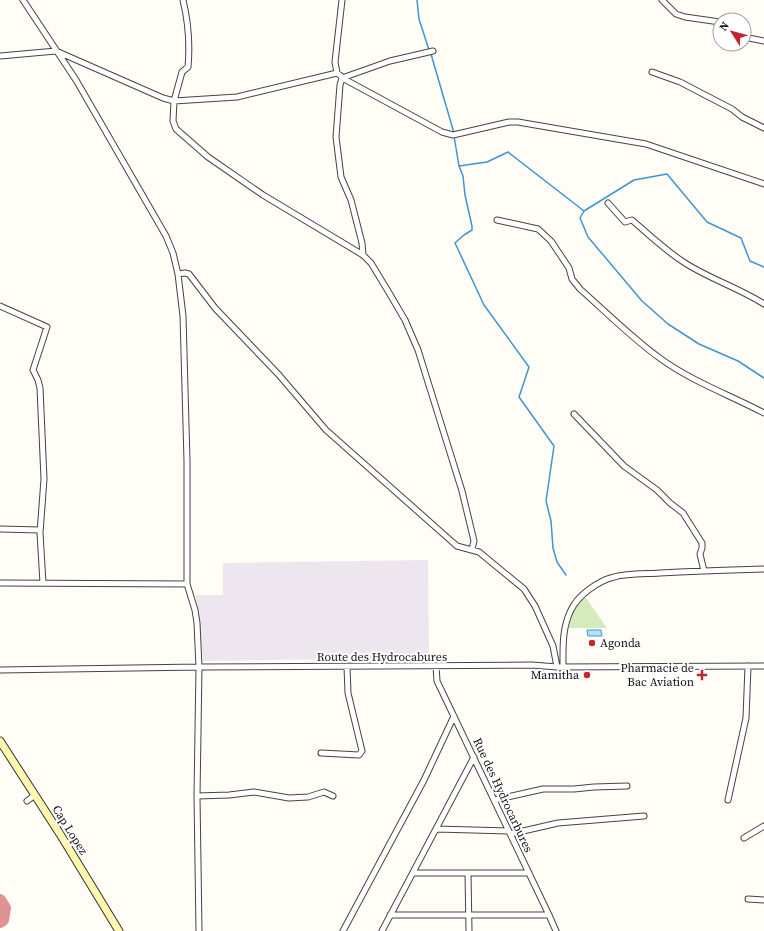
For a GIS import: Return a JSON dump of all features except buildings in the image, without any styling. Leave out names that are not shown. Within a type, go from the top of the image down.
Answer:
[{"type":"street","points":[[23,0],[76,80],[166,236],[174,253],[178,274],[184,316],[187,461],[187,584],[195,610],[197,623],[199,667],[196,796],[199,931]]},
{"type":"street","points":[[183,0],[187,17],[189,59],[188,67],[182,72],[174,101],[173,121],[176,129],[208,157],[263,195],[363,255],[371,263],[405,320],[418,350],[462,492],[474,541],[472,549]]},
{"type":"street","points":[[342,0],[335,62],[337,73],[342,78],[442,132],[453,135],[509,122],[518,122],[646,144],[764,184]]},
{"type":"street","points":[[662,0],[676,14],[685,17],[712,21]]},
{"type":"street","points":[[752,39],[764,42]]},
{"type":"street","points":[[0,56],[56,51],[156,95],[174,101],[237,97],[337,73]]},
{"type":"street","points":[[342,78],[390,61],[431,51]]},
{"type":"street","points":[[652,72],[680,82],[732,109],[742,117],[764,128]]},
{"type":"street","points":[[342,78],[340,85],[336,137],[341,177],[351,200],[362,243],[363,255]]},
{"type":"street","points":[[608,203],[625,222],[632,220],[684,263],[718,281],[751,295],[764,304]]},
{"type":"street","points":[[497,220],[538,229],[551,241],[569,268],[572,279],[580,290],[661,359],[692,378],[736,398],[764,413]]},
{"type":"street","points":[[178,274],[189,274],[215,308],[279,375],[326,430],[457,546],[479,552],[526,592],[535,606],[553,646],[560,667]]},
{"type":"street","points":[[0,306],[48,327],[33,370],[40,388],[44,479],[40,530],[43,583]]},
{"type":"street","points":[[574,414],[624,466],[657,490],[683,513],[702,543],[700,554],[704,571]]},
{"type":"street","points":[[0,529],[40,530]]},
{"type":"street","points":[[560,667],[563,635],[572,608],[582,595],[599,583],[614,577],[704,571],[764,570]]},
{"type":"street","points":[[0,583],[187,584]]},
{"type":"street","name":"Route des Hydrocabures","points":[[0,670],[532,665],[560,667],[764,666]]},
{"type":"street","points":[[321,753],[359,754],[362,751],[348,693],[347,666]]},
{"type":"street","name":"Rue des Hydrocarbures","points":[[436,666],[437,681],[550,915],[556,931]]},
{"type":"street","points":[[728,800],[746,718],[748,666]]},
{"type":"street","points":[[342,931],[424,780],[454,716]]},
{"type":"street","name":"Cap Lopez","points":[[0,741],[119,931]]},
{"type":"street","points":[[382,931],[474,757]]},
{"type":"street","points":[[494,800],[543,789],[627,786]]},
{"type":"street","points":[[196,796],[229,796],[254,792],[289,798],[308,797],[324,792],[333,796]]},
{"type":"street","points":[[27,801],[35,795]]},
{"type":"street","points":[[436,829],[510,833],[558,823],[644,816]]},
{"type":"street","points":[[744,838],[764,826]]},
{"type":"street","points":[[413,873],[529,873]]},
{"type":"street","points":[[468,873],[470,914],[469,931]]},
{"type":"street","points":[[748,899],[764,900]]},
{"type":"street","points":[[390,916],[470,914],[550,915]]},
{"type":"shaded area","points":[[428,560],[429,658],[203,661],[196,595],[223,595],[223,563]]},
{"type":"green space","points":[[583,597],[586,598],[607,628],[569,628],[573,609]]},
{"type":"water","points":[[587,630],[601,630],[602,636],[588,636]]},
{"type":"waterway","points":[[417,0],[419,19],[429,50]]},
{"type":"waterway","points":[[431,54],[454,133]]},
{"type":"waterway","points":[[454,136],[459,166],[487,162],[508,152],[584,211]]},
{"type":"waterway","points":[[459,166],[463,176],[472,230],[455,243],[484,305],[529,367],[519,397],[554,446],[546,501],[551,521],[553,548],[557,562],[566,575]]},
{"type":"waterway","points":[[764,267],[750,261],[741,238],[707,222],[667,174],[634,180],[584,211],[580,218],[588,237],[642,301],[668,324],[699,344],[738,361],[764,378]]},
{"type":"taxiway","points":[[0,900],[5,908],[3,920],[0,922]]},
{"type":"place","name":"Agonda","points":[[592,643]]},
{"type":"place","name":"Mamitha","points":[[587,675]]},
{"type":"place","name":"Pharmacie de Bac Aviation","points":[[702,675]]}]
